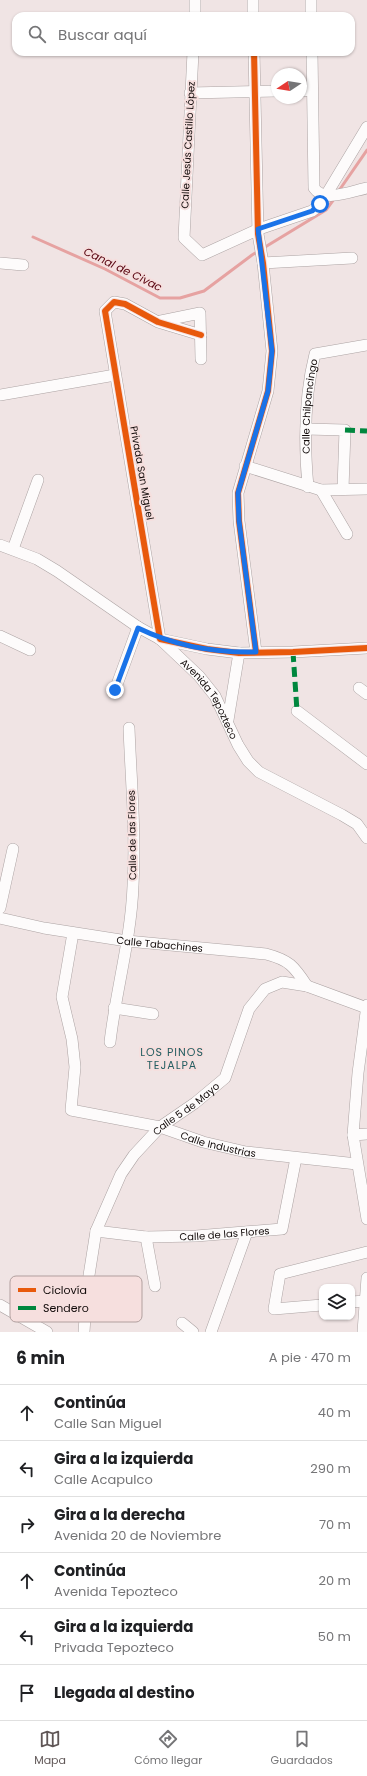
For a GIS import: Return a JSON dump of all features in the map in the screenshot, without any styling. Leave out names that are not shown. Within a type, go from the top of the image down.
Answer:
[{"type":"street","points":[[194,12],[195,0]]},
{"type":"street","points":[[252,0],[253,12]]},
{"type":"street","points":[[311,0],[311,12]]},
{"type":"street","name":"Calle Jesús Castillo López","points":[[193,56],[184,238],[202,255],[258,231]]},
{"type":"street","points":[[254,56],[258,231],[272,351],[268,391],[238,493],[239,521],[256,652]]},
{"type":"street","points":[[307,84],[311,56]]},
{"type":"street","points":[[190,93],[271,91]]},
{"type":"street","points":[[307,103],[314,188],[318,194],[329,195],[367,188]]},
{"type":"street","points":[[258,231],[312,211],[320,204],[329,195],[367,127]]},
{"type":"street","points":[[262,259],[352,258]]},
{"type":"street","points":[[0,263],[23,265]]},
{"type":"street","name":"Privada San Miguel","points":[[158,322],[125,304],[114,302],[104,311],[160,639]]},
{"type":"street","points":[[158,322],[200,313],[201,359]]},
{"type":"street","points":[[158,322],[201,334]]},
{"type":"street","name":"Calle Chilpancingo","points":[[308,487],[306,429],[310,374],[315,354],[367,345]]},
{"type":"street","points":[[0,395],[115,375]]},
{"type":"street","points":[[306,429],[345,430],[343,489]]},
{"type":"street","points":[[245,466],[321,490],[367,489]]},
{"type":"street","points":[[13,549],[38,480]]},
{"type":"street","points":[[321,490],[347,534]]},
{"type":"street","name":"Avenida Tepozteco","points":[[0,545],[37,559],[57,571],[138,628],[160,639],[199,676],[215,696],[228,720],[238,745],[248,761],[259,772],[342,814],[356,824],[367,838]]},
{"type":"street","points":[[115,690],[138,628]]},
{"type":"street","points":[[0,636],[30,650]]},
{"type":"street","points":[[160,639],[207,649],[239,653],[367,648]]},
{"type":"street","points":[[228,720],[239,653]]},
{"type":"street","points":[[297,711],[367,764]]},
{"type":"street","name":"Calle de las Flores","points":[[110,1042],[114,1008],[127,942],[134,888],[134,842],[129,728]]},
{"type":"street","points":[[0,908],[13,849]]},
{"type":"street","name":"Calle Tabachines","points":[[0,918],[44,928],[127,942],[266,954],[283,958],[295,967],[307,986]]},
{"type":"street","name":"Calle Industrias","points":[[73,932],[62,997],[72,1039],[75,1067],[71,1110],[160,1127],[203,1142],[246,1152],[357,1164]]},
{"type":"street","name":"Calle 5 de Mayo","points":[[89,1276],[96,1231],[121,1174],[134,1155],[160,1127],[194,1103],[225,1078],[249,1009],[265,989],[282,982],[307,986],[367,1007]]},
{"type":"street","points":[[367,1007],[358,1073],[353,1135],[367,1219]]},
{"type":"street","points":[[114,1008],[153,1014]]},
{"type":"street","points":[[353,1135],[367,1134]]},
{"type":"street","name":"Calle de las Flores","points":[[96,1231],[146,1237],[282,1229],[296,1158]]},
{"type":"street","points":[[212,1332],[247,1232]]},
{"type":"street","points":[[146,1237],[155,1286]]},
{"type":"street","points":[[319,1305],[274,1309],[280,1274],[367,1252]]},
{"type":"street","points":[[363,1332],[364,1301],[367,1278]]},
{"type":"street","points":[[355,1302],[364,1301]]},
{"type":"street","points":[[0,1305],[10,1311]]},
{"type":"street","points":[[30,1322],[47,1332]]},
{"type":"street","name":"Calle 5 de Mayo","points":[[84,1332],[85,1322]]},
{"type":"street","points":[[182,1323],[193,1332]]},
{"type":"waterway","name":"Canal de Civac","points":[[338,192],[367,150]]},
{"type":"waterway","name":"Canal de Civac","points":[[33,237],[105,269],[160,298],[180,298],[204,291],[252,255],[326,210],[334,199]]},
{"type":"marked path","points":[[345,430],[367,431]]},
{"type":"marked path","points":[[293,652],[297,711]]},
{"type":"cycle path","points":[[254,56],[258,234],[263,263],[272,351],[268,391],[238,493],[239,521],[256,652]]},
{"type":"cycle path","points":[[201,335],[158,322],[125,304],[114,302],[105,311],[160,639],[207,649],[239,653],[367,648]]},
{"type":"district","name":"LOS PINOS TEJALPA","points":[[172,1058]]},
{"type":"route","points":[[115,690],[138,628],[160,639],[207,649],[239,653],[256,652],[239,521],[238,493],[268,391],[272,351],[258,229],[312,211],[320,204]]}]
